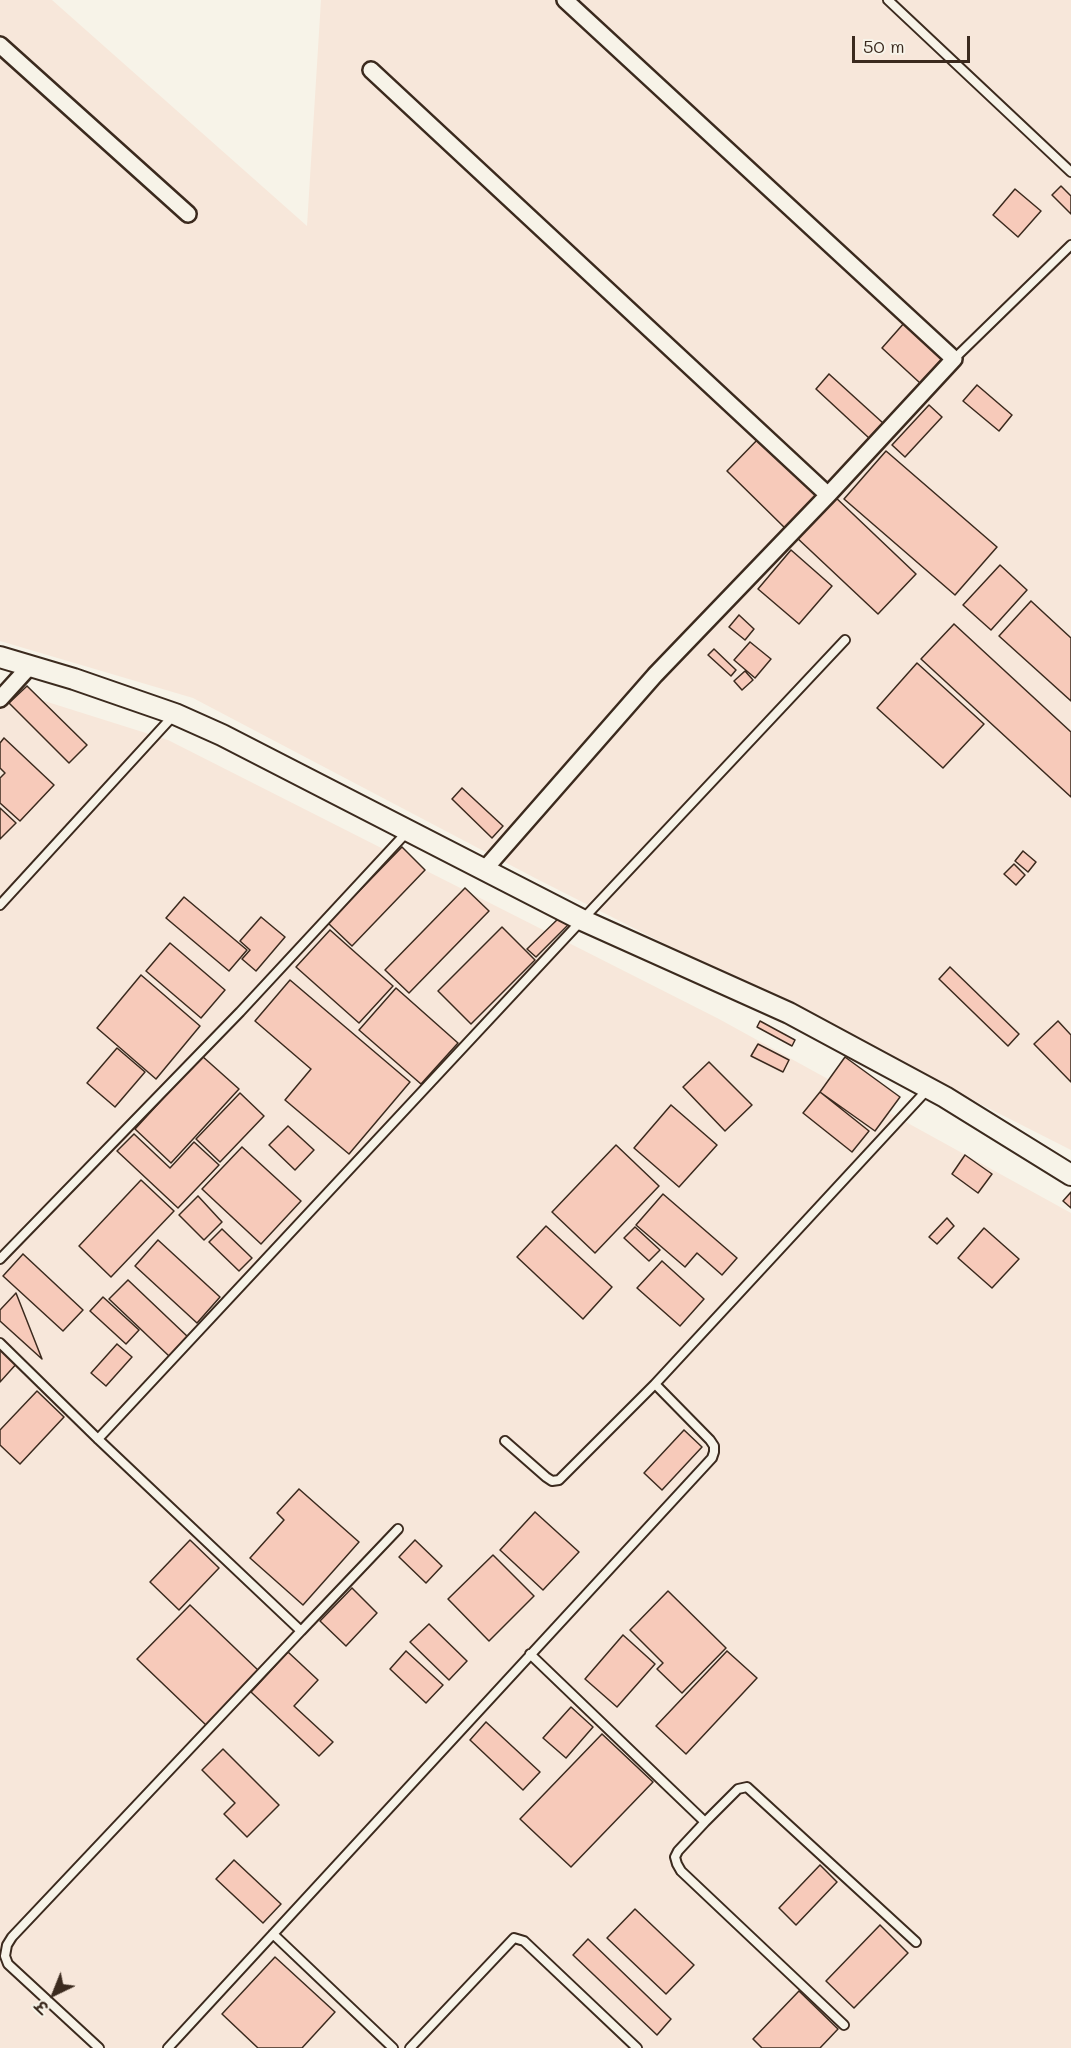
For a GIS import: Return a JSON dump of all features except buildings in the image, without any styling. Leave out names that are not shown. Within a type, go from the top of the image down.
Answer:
[{"type":"street","points":[[484,870],[655,675],[828,495],[954,359],[565,0]]},
{"type":"street","points":[[0,45],[188,214]]},
{"type":"street","points":[[371,70],[828,495]]},
{"type":"street","points":[[0,657],[175,714],[222,735],[582,920],[789,1013],[928,1089],[1071,1175]]},
{"type":"street","points":[[0,699],[30,666]]},
{"type":"lane","points":[[888,0],[1071,172]]},
{"type":"lane","points":[[954,359],[1071,244]]},
{"type":"lane","points":[[98,1439],[845,640]]},
{"type":"lane","points":[[0,905],[175,714]]},
{"type":"lane","points":[[0,1259],[240,1012],[408,831]]},
{"type":"lane","points":[[505,1441],[546,1477],[552,1481],[559,1480],[655,1384],[928,1089]]},
{"type":"lane","points":[[0,1343],[301,1631]]},
{"type":"lane","points":[[168,2048],[712,1458],[714,1446],[710,1440],[655,1384]]},
{"type":"lane","points":[[99,2048],[8,1964],[5,1956],[7,1946],[20,1929],[398,1529]]},
{"type":"lane","points":[[530,1654],[705,1822]]},
{"type":"lane","points":[[844,2025],[690,1879],[677,1864],[675,1857],[678,1851],[738,1789],[747,1786],[916,1942]]},
{"type":"lane","points":[[273,1934],[393,2048]]},
{"type":"lane","points":[[410,2048],[514,1938],[524,1941],[637,2048]]},
{"type":"shaded area","points":[[0,0],[52,0],[307,226],[321,0],[1071,0],[1071,1150],[535,878],[193,698],[0,641]]},
{"type":"shaded area","points":[[0,687],[168,740],[719,1019],[1071,1213],[1071,2048],[0,2048]]}]
